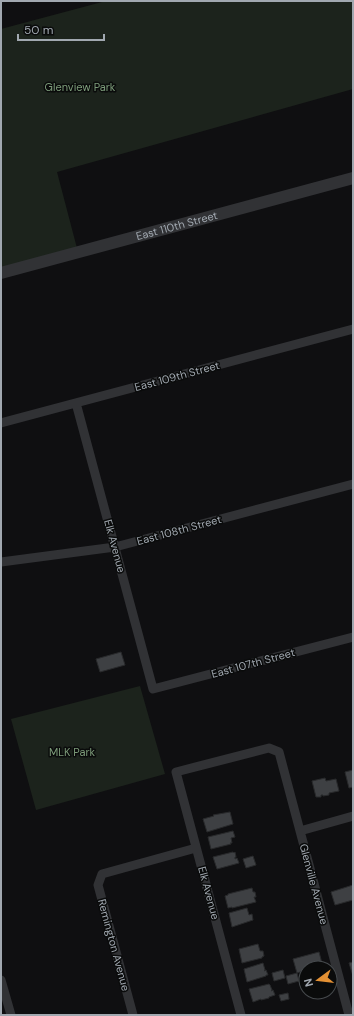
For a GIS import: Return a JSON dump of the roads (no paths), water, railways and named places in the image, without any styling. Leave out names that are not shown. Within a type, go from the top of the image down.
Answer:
[{"type":"street","name":"East 110th Street","points":[[1,273],[353,178]]},
{"type":"street","name":"East 109th Street","points":[[1,423],[353,329]]},
{"type":"street","name":"Elk Avenue","points":[[76,403],[153,689]]},
{"type":"street","name":"East 108th Street","points":[[1,562],[115,547],[353,484]]},
{"type":"street","name":"East 107th Street","points":[[153,689],[353,637]]},
{"type":"street","name":"Elk Avenue","points":[[241,1015],[176,772],[269,748],[279,752]]},
{"type":"street","name":"Glenville Avenue","points":[[279,752],[349,1015]]},
{"type":"street","points":[[300,831],[353,816]]},
{"type":"street","name":"Remington Avenue","points":[[133,1015],[98,885],[102,874],[196,848]]},
{"type":"street","points":[[1,980],[11,1015]]},
{"type":"park label","name":"Glenview Park","points":[[80,87]]},
{"type":"park label","name":"MLK Park","points":[[72,752]]}]
